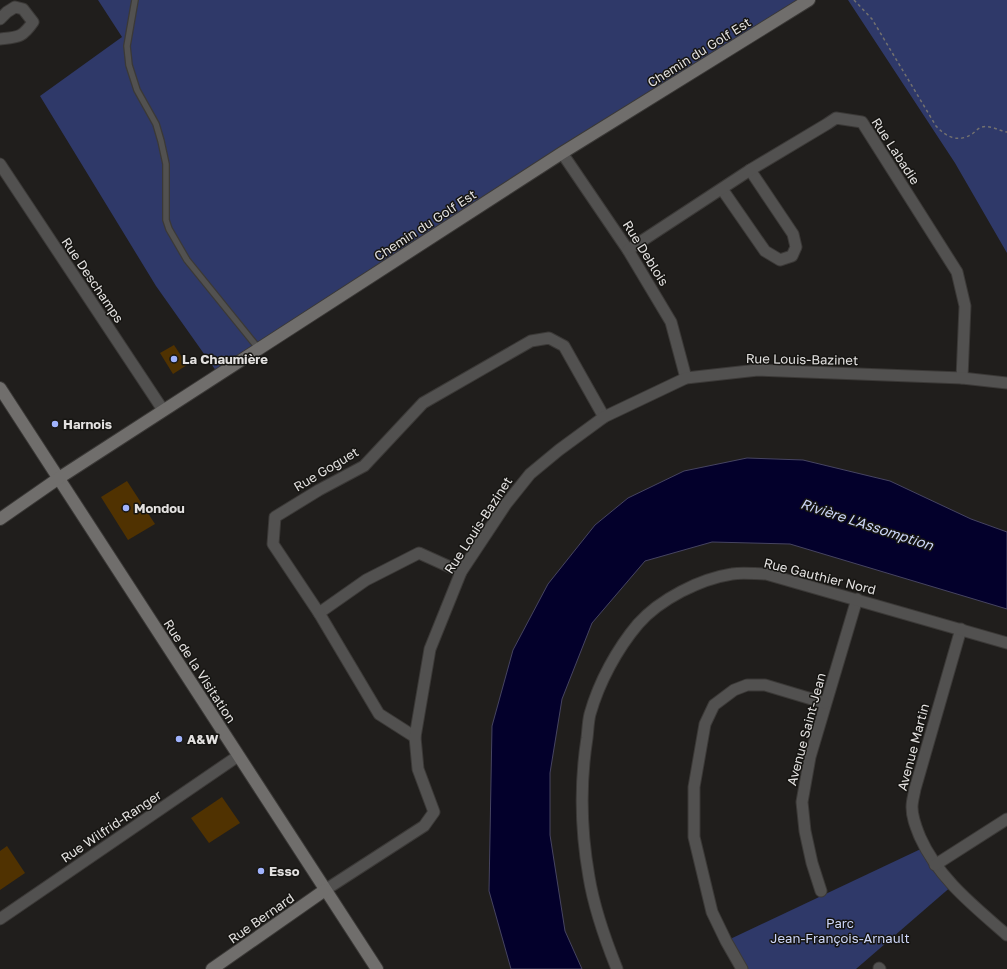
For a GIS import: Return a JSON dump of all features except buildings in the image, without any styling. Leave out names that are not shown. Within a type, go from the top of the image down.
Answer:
[{"type":"street","name":"Chemin du Golf Est","points":[[0,519],[59,478],[163,410],[562,153],[809,0]]},
{"type":"street","points":[[0,20],[14,7],[23,10],[33,22],[26,33],[19,36],[0,39]]},
{"type":"street","name":"Rue Labadie","points":[[628,250],[750,170],[836,118],[862,122],[957,272],[965,306],[962,378]]},
{"type":"street","name":"Rue Deblois","points":[[562,153],[628,250],[671,322],[686,378]]},
{"type":"street","name":"Rue Deschamps","points":[[0,164],[163,410]]},
{"type":"street","points":[[722,189],[765,251],[780,260],[792,256],[796,247],[793,234],[750,170]]},
{"type":"street","name":"Rue Goguet","points":[[415,737],[379,714],[319,613],[273,544],[276,517],[318,490],[364,466],[423,403],[531,340],[549,338],[564,346],[604,418]]},
{"type":"street","name":"Rue Louis-Bazinet","points":[[325,890],[424,826],[434,812],[418,768],[415,737],[430,649],[461,572],[506,504],[530,474],[604,418],[686,378],[758,370],[962,378],[1007,383]]},
{"type":"street","name":"Rue de la Visitation","points":[[0,388],[377,969]]},
{"type":"street","points":[[319,613],[366,580],[419,553],[461,572]]},
{"type":"street","name":"Rue Gauthier Nord","points":[[617,969],[597,913],[589,876],[582,806],[584,755],[590,715],[602,680],[622,646],[638,624],[654,609],[672,597],[702,581],[733,574],[766,574],[1007,642]]},
{"type":"street","name":"Avenue Saint-Jean","points":[[821,891],[812,863],[805,831],[802,802],[810,757],[857,599]]},
{"type":"street","name":"Avenue Martin","points":[[961,629],[914,789],[912,806],[914,822],[935,865],[964,898],[1007,935]]},
{"type":"street","points":[[742,969],[712,912],[694,836],[694,787],[704,724],[714,705],[734,690],[747,685],[765,685],[825,703]]},
{"type":"street","name":"Rue Wilfrid-Ranger","points":[[0,919],[238,756]]},
{"type":"street","points":[[935,865],[1007,819]]},
{"type":"street","name":"Rue Bernard","points":[[212,969],[325,890]]},
{"type":"lane","points":[[135,0],[126,46],[129,65],[137,90],[156,124],[161,141],[166,164],[166,220],[169,229],[187,260],[259,349]]},
{"type":"path","points":[[854,0],[872,19],[936,126],[942,133],[952,138],[964,138],[981,127],[990,127],[1007,132]]},
{"type":"green space","points":[[98,0],[810,0],[219,375],[156,286],[40,96],[122,37]]},
{"type":"green space","points":[[848,0],[1007,0],[1007,253],[955,163]]},
{"type":"green space","name":"Parc Jean-François-Arnault","points":[[925,847],[953,885],[856,969],[742,969],[726,941]]},
{"type":"water","name":"Rivière L'Assomption","points":[[747,458],[803,460],[890,481],[971,519],[1007,532],[1007,609],[790,544],[712,542],[645,561],[592,623],[562,699],[550,773],[550,835],[565,931],[582,969],[511,969],[489,891],[492,726],[513,650],[548,584],[595,525],[628,498],[684,471]]},
{"type":"place","name":"La Chaumière","points":[[174,359]]},
{"type":"place","name":"Harnois","points":[[55,424]]},
{"type":"place","name":"Mondou","points":[[126,508]]},
{"type":"place","name":"A&W","points":[[179,739]]},
{"type":"place","name":"Esso","points":[[261,871]]}]
